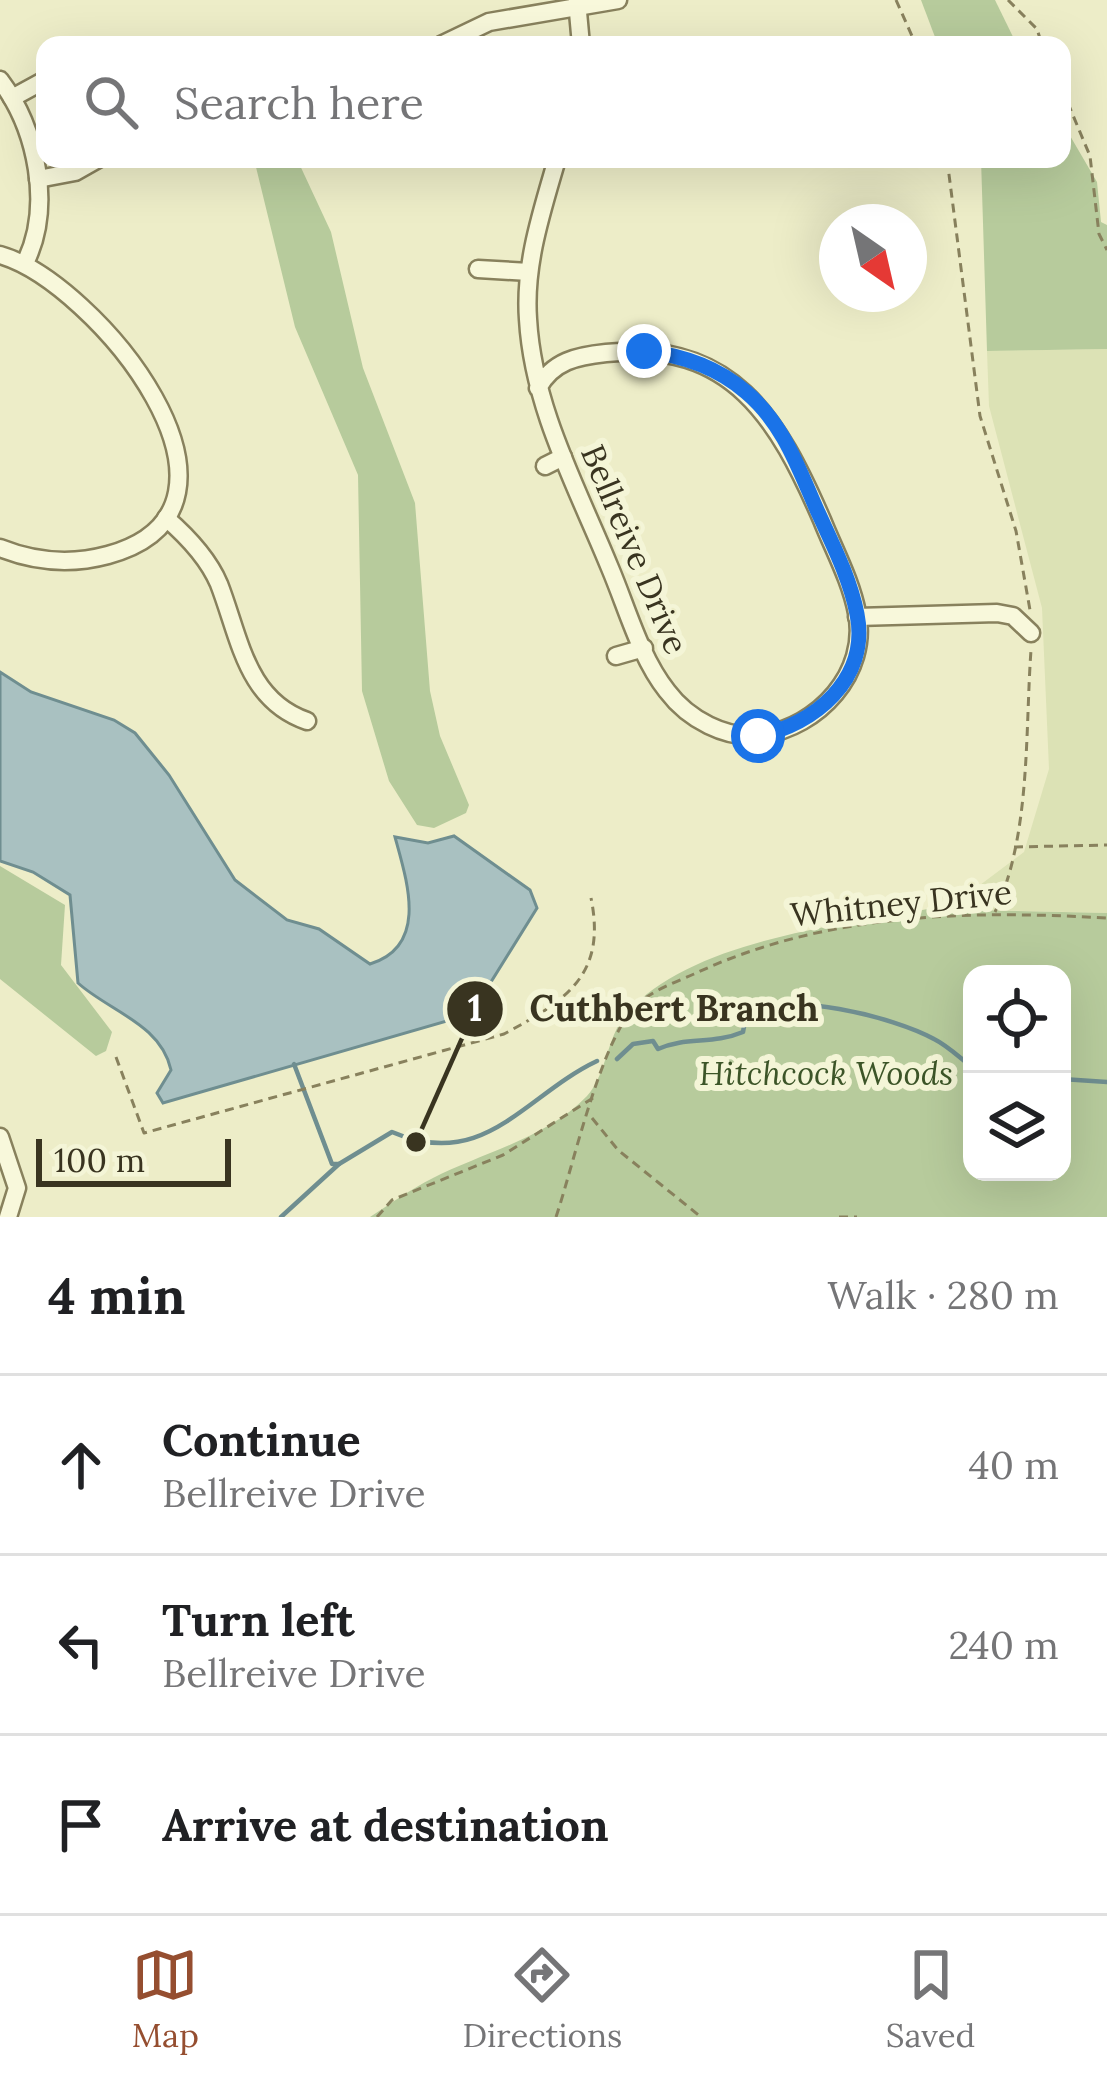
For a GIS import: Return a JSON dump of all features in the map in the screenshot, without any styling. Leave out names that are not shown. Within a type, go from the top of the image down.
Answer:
[{"type":"street","points":[[460,36],[489,22],[618,0]]},
{"type":"street","points":[[578,4],[580,36]]},
{"type":"street","points":[[0,80],[11,98],[38,178],[40,218],[25,263]]},
{"type":"street","points":[[11,98],[36,85]]},
{"type":"street","points":[[38,178],[82,168]]},
{"type":"street","name":"Bellreive Drive","points":[[555,168],[529,272],[527,316],[538,388],[563,457],[665,690],[712,727],[758,736],[798,726],[828,704],[856,651],[857,617]]},
{"type":"street","points":[[0,255],[25,263],[65,293],[131,362],[167,416],[177,473],[166,518],[131,548],[99,558],[50,561],[0,548]]},
{"type":"street","points":[[478,269],[529,272]]},
{"type":"street","points":[[538,388],[556,364],[631,350],[681,357],[732,381],[771,418],[790,448],[857,617],[997,613],[1013,616],[1030,633]]},
{"type":"street","points":[[545,466],[563,457]]},
{"type":"street","points":[[166,518],[211,569],[243,656],[264,694],[280,710],[307,721]]},
{"type":"street","points":[[616,656],[644,648]]},
{"type":"street","points":[[0,1137],[17,1188],[8,1217]]},
{"type":"path","points":[[896,0],[912,36]]},
{"type":"path","points":[[1008,0],[1039,36]]},
{"type":"path","points":[[1071,111],[1090,156],[1099,234],[1107,250]]},
{"type":"path","points":[[948,168],[980,416],[1016,531],[1030,633],[1014,847],[1007,886],[995,912]]},
{"type":"path","points":[[1014,847],[1107,845]]},
{"type":"path","points":[[116,1057],[144,1133],[294,1088],[504,1034],[544,1012],[584,976],[597,926],[591,898]]},
{"type":"path","name":"Whitney Drive","points":[[556,1217],[595,1097],[632,1008],[747,949],[825,930],[995,912],[1107,918]]},
{"type":"path","points":[[376,1217],[392,1200],[503,1155],[595,1097]]},
{"type":"path","points":[[590,1116],[618,1150],[701,1217]]},
{"type":"path","points":[[839,1217],[857,1217]]},
{"type":"green space","points":[[921,0],[995,0],[1013,36],[935,36]]},
{"type":"green space","points":[[1071,137],[1097,182],[1101,222],[1107,225],[1107,349],[987,351],[981,168],[1071,168]]},
{"type":"green space","points":[[256,168],[301,168],[331,232],[363,368],[415,503],[430,691],[440,736],[469,805],[466,813],[434,828],[417,825],[389,781],[362,691],[358,475],[295,327]]},
{"type":"green space","points":[[1107,349],[1107,913],[948,909],[1024,852],[1049,769],[1042,608],[989,406],[987,351]]},
{"type":"green space","points":[[0,866],[65,905],[61,965],[112,1032],[106,1051],[96,1056],[0,979]]},
{"type":"green space","name":"Hitchcock Woods","points":[[928,909],[1107,913],[1107,1217],[370,1217],[425,1182],[534,1134],[571,1111],[594,1087],[620,1022],[654,989],[726,953],[810,930]]},
{"type":"water","points":[[0,672],[31,692],[114,720],[135,733],[169,775],[235,880],[287,920],[319,929],[370,964],[389,955],[407,928],[408,892],[395,837],[428,843],[454,836],[530,890],[537,908],[471,1014],[163,1103],[157,1093],[171,1070],[157,1041],[78,983],[70,895],[33,872],[0,861]]},
{"type":"waterway","points":[[617,1059],[633,1044],[653,1041],[658,1049],[732,1036],[743,1032],[746,1015],[763,1008],[812,1005],[893,1022],[939,1042],[963,1060]]},
{"type":"waterway","points":[[281,1217],[339,1164],[392,1132],[424,1142],[453,1143],[478,1136],[597,1061]]},
{"type":"waterway","points":[[294,1064],[332,1164],[339,1164]]},
{"type":"waterway","points":[[1071,1080],[1107,1082]]},
{"type":"place","name":"Cuthbert Branch","points":[[416,1142]]},
{"type":"route","points":[[644,351],[681,357],[716,371],[771,418],[790,448],[856,610],[856,651],[828,704],[798,726],[758,736]]}]
